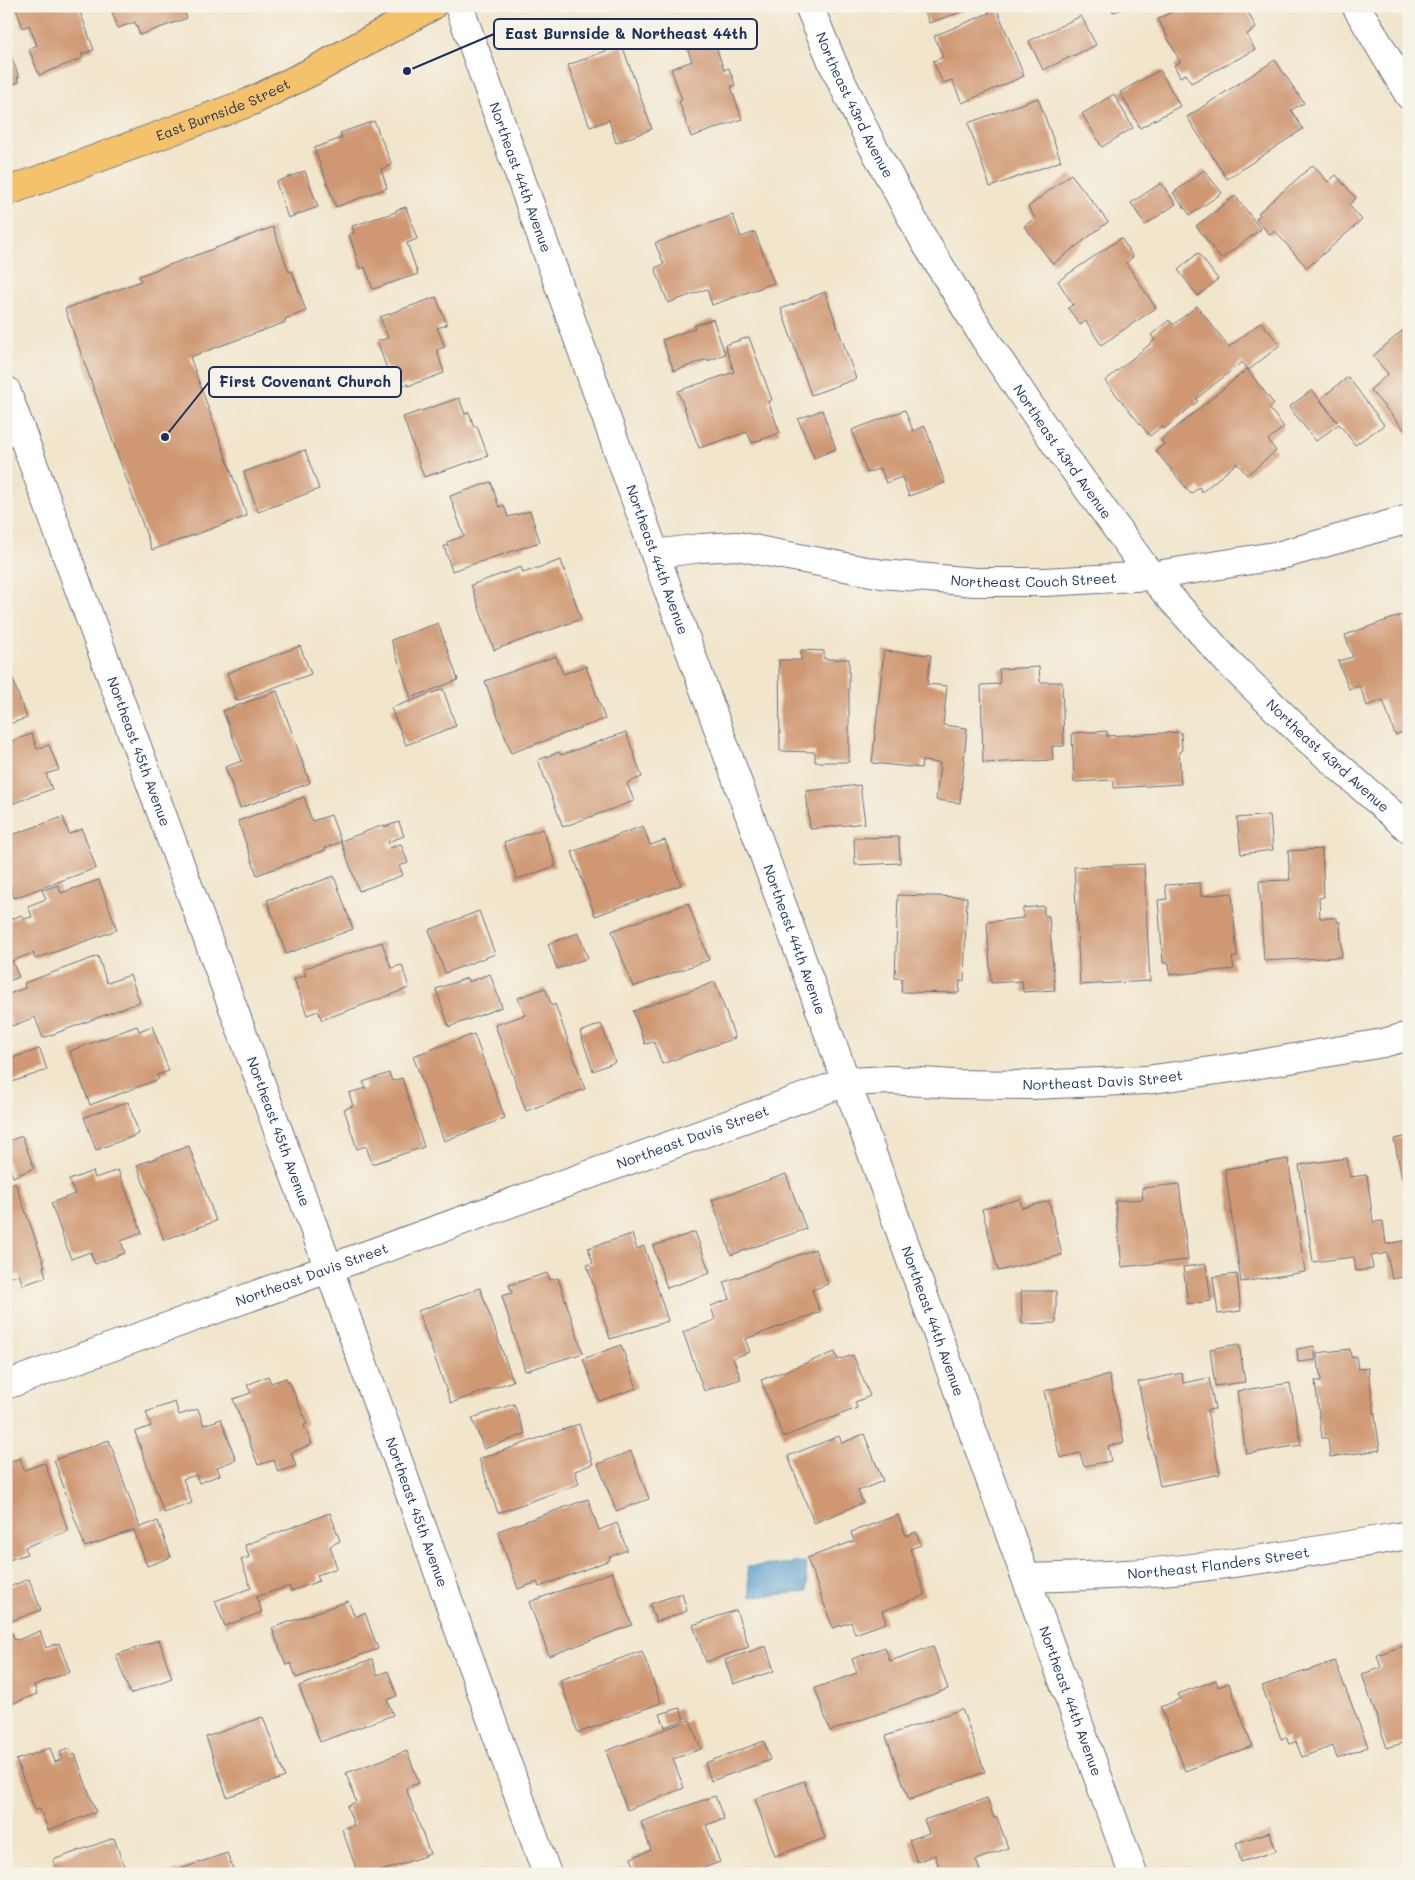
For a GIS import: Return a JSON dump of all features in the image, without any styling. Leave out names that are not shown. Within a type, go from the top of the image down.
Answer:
[{"type":"main road","name":"East Burnside Street","points":[[6,192],[250,102],[313,71],[432,6]]},
{"type":"street","name":"Northeast 44th Avenue","points":[[459,6],[655,554],[1133,1874]]},
{"type":"street","name":"Northeast 43rd Avenue","points":[[808,6],[870,141],[925,242],[1057,446],[1151,576],[1227,661],[1300,732],[1409,829]]},
{"type":"street","points":[[1356,6],[1409,95]]},
{"type":"street","name":"Northeast 45th Avenue","points":[[6,390],[329,1269],[547,1874]]},
{"type":"street","name":"Northeast Couch Street","points":[[655,554],[701,548],[737,546],[882,574],[975,582],[1045,582],[1151,576],[1281,555],[1409,519]]},
{"type":"street","name":"Northeast Davis Street","points":[[6,1386],[846,1082],[891,1080],[953,1084],[1032,1085],[1146,1080],[1264,1064],[1383,1043],[1409,1036]]},
{"type":"street","name":"Northeast Flanders Street","points":[[1027,1578],[1127,1574],[1225,1563],[1325,1550],[1409,1535]]},
{"type":"water","points":[[805,1562],[808,1592],[750,1597],[747,1567]]},
{"type":"building","points":[[15,6],[78,6],[94,50],[81,54],[83,58],[39,75],[29,49],[37,45],[29,25],[23,28]]},
{"type":"building","points":[[110,6],[182,6],[187,18],[140,35],[135,22],[118,28]]},
{"type":"building","points":[[923,6],[976,6],[976,7],[929,23]]},
{"type":"building","points":[[1111,6],[1130,6],[1130,7],[1113,12]]},
{"type":"building","points":[[1183,6],[1245,6],[1256,28],[1247,34],[1255,50],[1191,83],[1186,74],[1180,77],[1174,65],[1180,62],[1158,19]]},
{"type":"building","points":[[996,7],[1024,76],[962,103],[952,80],[943,83],[933,61],[943,57],[934,36],[989,13],[988,11]]},
{"type":"building","points":[[1081,16],[1096,45],[1043,70],[1029,41]]},
{"type":"building","points":[[707,21],[724,70],[729,68],[735,85],[731,87],[742,119],[691,137],[679,101],[682,100],[671,69],[692,61],[680,30]]},
{"type":"building","points":[[6,43],[19,77],[17,78],[19,82],[6,87]]},
{"type":"building","points":[[622,45],[652,129],[616,143],[609,120],[590,127],[568,65]]},
{"type":"building","points":[[1275,60],[1304,103],[1291,110],[1303,129],[1227,179],[1187,117]]},
{"type":"building","points":[[1160,70],[1180,106],[1140,128],[1120,92]]},
{"type":"building","points":[[1114,94],[1133,128],[1102,147],[1082,114]]},
{"type":"building","points":[[1038,98],[1061,161],[990,187],[968,123]]},
{"type":"building","points":[[374,121],[392,165],[381,169],[387,188],[336,207],[314,148],[342,138],[340,133]]},
{"type":"building","points":[[1313,165],[1328,182],[1336,175],[1356,198],[1349,205],[1362,220],[1307,268],[1275,231],[1270,235],[1256,219],[1260,215],[1258,213]]},
{"type":"building","points":[[1204,170],[1222,193],[1190,215],[1173,193]]},
{"type":"building","points":[[305,171],[318,207],[288,218],[276,182]]},
{"type":"building","points":[[1071,174],[1108,222],[1053,264],[1024,226],[1035,218],[1028,207]]},
{"type":"building","points":[[1161,183],[1176,204],[1145,225],[1131,203]]},
{"type":"building","points":[[1235,196],[1261,229],[1221,259],[1196,226]]},
{"type":"building","points":[[406,207],[417,239],[407,243],[418,274],[373,289],[365,267],[360,269],[349,234],[354,233],[352,226]]},
{"type":"building","points":[[733,215],[741,237],[755,232],[774,283],[712,305],[707,289],[668,303],[655,268],[664,264],[655,243]]},
{"type":"building","points":[[273,227],[289,272],[292,271],[306,311],[285,319],[286,322],[190,357],[247,516],[152,550],[65,309],[141,281],[139,276]]},
{"type":"building","points":[[1121,238],[1133,257],[1126,263],[1156,308],[1101,345],[1086,321],[1080,325],[1068,308],[1073,305],[1058,281]]},
{"type":"building","points":[[1198,253],[1218,279],[1198,296],[1178,270]]},
{"type":"building","points":[[825,292],[856,379],[811,395],[781,309]]},
{"type":"building","points":[[436,297],[447,325],[437,328],[445,347],[437,350],[444,373],[408,386],[408,384],[396,387],[390,368],[387,369],[377,341],[388,338],[380,317]]},
{"type":"building","points":[[1197,306],[1229,347],[1261,322],[1280,345],[1249,370],[1242,362],[1196,399],[1198,401],[1164,429],[1162,426],[1150,436],[1105,381],[1155,340],[1151,335],[1169,320],[1173,325]]},
{"type":"building","points":[[713,319],[725,354],[674,371],[662,340]]},
{"type":"building","points":[[1409,325],[1409,435],[1370,390],[1388,374],[1373,356]]},
{"type":"building","points":[[749,337],[772,400],[768,401],[780,433],[752,443],[747,432],[699,448],[678,391],[734,372],[725,345]]},
{"type":"building","points":[[1247,369],[1274,404],[1269,408],[1284,427],[1268,440],[1276,451],[1247,475],[1237,463],[1202,492],[1199,487],[1191,494],[1156,451],[1164,444],[1161,440]]},
{"type":"building","points":[[1348,377],[1384,425],[1355,445],[1339,424],[1316,441],[1289,407],[1312,390],[1337,422],[1320,399]]},
{"type":"building","points":[[459,398],[465,414],[469,412],[474,427],[477,426],[488,456],[424,477],[403,417]]},
{"type":"building","points":[[822,410],[836,449],[814,458],[798,419]]},
{"type":"building","points":[[905,410],[913,431],[925,426],[945,483],[909,496],[902,477],[886,483],[881,468],[867,473],[852,430]]},
{"type":"building","points":[[305,450],[319,489],[258,512],[244,472]]},
{"type":"building","points":[[491,482],[499,507],[504,505],[508,517],[530,511],[540,542],[452,571],[444,546],[448,546],[447,542],[464,536],[450,496]]},
{"type":"building","points":[[561,560],[581,619],[494,650],[471,585],[521,567],[523,573]]},
{"type":"building","points":[[1402,615],[1409,633],[1409,730],[1395,735],[1383,700],[1367,706],[1360,686],[1349,689],[1338,661],[1353,657],[1345,635]]},
{"type":"building","points":[[438,623],[458,680],[411,698],[391,640]]},
{"type":"building","points":[[300,646],[311,674],[237,701],[227,673]]},
{"type":"building","points":[[801,650],[824,651],[824,659],[849,659],[849,762],[815,762],[815,752],[780,751],[779,660],[801,660]]},
{"type":"building","points":[[884,651],[931,655],[927,684],[947,686],[943,725],[967,728],[960,803],[936,800],[940,763],[922,761],[921,768],[872,763]]},
{"type":"building","points":[[556,656],[563,674],[586,666],[605,719],[511,753],[485,681]]},
{"type":"building","points":[[6,662],[27,718],[6,725]]},
{"type":"building","points":[[1039,667],[1040,682],[1062,682],[1064,746],[1052,746],[1053,760],[983,763],[981,685],[1000,684],[999,669]]},
{"type":"building","points":[[443,689],[456,726],[406,745],[391,708]]},
{"type":"building","points":[[277,691],[310,783],[240,808],[225,767],[242,761],[223,711]]},
{"type":"building","points":[[1107,731],[1107,736],[1181,732],[1182,750],[1179,752],[1181,784],[1114,788],[1114,780],[1074,782],[1072,733]]},
{"type":"building","points":[[626,732],[642,777],[627,783],[634,801],[563,827],[538,760],[559,752],[561,755]]},
{"type":"building","points":[[32,734],[37,749],[49,745],[59,770],[46,774],[52,789],[6,806],[6,743]]},
{"type":"building","points":[[860,785],[865,823],[810,829],[806,791]]},
{"type":"building","points":[[304,797],[312,821],[331,815],[341,842],[325,848],[326,850],[257,875],[238,821]]},
{"type":"building","points":[[1270,815],[1273,850],[1241,854],[1237,818]]},
{"type":"building","points":[[63,817],[69,834],[82,829],[96,868],[14,898],[6,876],[6,837]]},
{"type":"building","points":[[399,822],[404,836],[388,842],[390,848],[401,844],[408,863],[399,866],[403,875],[359,891],[341,841],[383,825],[384,827]]},
{"type":"building","points":[[643,826],[650,845],[665,840],[681,885],[595,916],[572,852]]},
{"type":"building","points":[[543,829],[556,866],[517,879],[504,842]]},
{"type":"building","points":[[899,837],[900,863],[855,865],[854,838]]},
{"type":"building","points":[[1322,849],[1324,897],[1319,898],[1320,918],[1337,918],[1337,922],[1340,922],[1342,957],[1264,961],[1259,881],[1290,880],[1288,851]]},
{"type":"building","points":[[1144,864],[1150,981],[1080,985],[1074,867]]},
{"type":"building","points":[[334,876],[353,929],[286,954],[267,900]]},
{"type":"building","points":[[99,880],[117,930],[35,959],[33,953],[12,961],[19,977],[6,982],[6,921],[22,915],[24,919],[32,917],[28,906],[46,899],[42,890],[58,885],[61,893]]},
{"type":"building","points":[[1200,883],[1201,896],[1232,893],[1237,957],[1232,957],[1234,969],[1170,975],[1169,963],[1163,963],[1158,900],[1167,899],[1165,885]]},
{"type":"building","points":[[898,895],[967,897],[964,981],[960,981],[959,993],[901,992],[902,978],[895,978]]},
{"type":"building","points":[[688,903],[709,960],[633,987],[612,931]]},
{"type":"building","points":[[1044,906],[1044,915],[1049,916],[1055,990],[1023,992],[1022,981],[991,983],[987,922],[1023,918],[1023,908]]},
{"type":"building","points":[[479,911],[495,954],[445,973],[429,930]]},
{"type":"building","points":[[578,933],[588,958],[557,969],[548,944]]},
{"type":"building","points":[[382,942],[391,968],[402,965],[409,988],[322,1020],[318,1011],[307,1015],[294,979],[306,975],[303,969]]},
{"type":"building","points":[[98,956],[107,983],[130,975],[140,1002],[43,1038],[35,1017],[12,1026],[6,1011],[6,995],[25,988],[24,983]]},
{"type":"building","points":[[490,974],[502,1007],[449,1027],[436,989],[467,978],[468,982]]},
{"type":"building","points":[[715,982],[735,1038],[662,1064],[654,1042],[645,1044],[633,1011]]},
{"type":"building","points":[[545,988],[552,1006],[555,1004],[585,1089],[526,1111],[495,1025],[525,1015],[518,998]]},
{"type":"building","points":[[601,1024],[615,1062],[593,1071],[580,1032]]},
{"type":"building","points":[[137,1026],[139,1031],[152,1026],[169,1071],[157,1075],[159,1079],[90,1105],[70,1051]]},
{"type":"building","points":[[474,1034],[505,1118],[444,1141],[413,1056]]},
{"type":"building","points":[[40,1049],[47,1070],[6,1084],[6,1060]]},
{"type":"building","points":[[389,1073],[392,1081],[402,1078],[424,1147],[372,1164],[366,1146],[357,1149],[344,1109],[353,1106],[349,1093],[366,1088],[363,1082]]},
{"type":"building","points":[[128,1102],[139,1134],[96,1150],[84,1117]]},
{"type":"building","points":[[22,1136],[34,1168],[13,1177],[6,1158],[6,1142]]},
{"type":"building","points":[[1409,1136],[1409,1207],[1408,1207],[1394,1139]]},
{"type":"building","points":[[189,1146],[216,1221],[164,1240],[137,1165]]},
{"type":"building","points":[[1347,1158],[1350,1177],[1367,1175],[1373,1222],[1383,1221],[1386,1244],[1409,1240],[1409,1276],[1392,1279],[1387,1253],[1371,1256],[1373,1269],[1356,1271],[1354,1257],[1313,1262],[1299,1165]]},
{"type":"building","points":[[1288,1159],[1305,1272],[1241,1282],[1225,1169]]},
{"type":"building","points":[[118,1170],[142,1233],[121,1241],[125,1253],[95,1264],[90,1252],[71,1259],[51,1203],[75,1194],[69,1180],[93,1171],[95,1178]]},
{"type":"building","points":[[786,1174],[806,1229],[731,1255],[712,1200]]},
{"type":"building","points":[[15,1182],[45,1266],[43,1266],[46,1277],[23,1285],[19,1274],[6,1279],[6,1186]]},
{"type":"building","points":[[1179,1184],[1188,1260],[1122,1267],[1115,1201],[1143,1199],[1142,1188]]},
{"type":"building","points":[[1020,1199],[1022,1208],[1049,1201],[1062,1255],[998,1271],[982,1209]]},
{"type":"building","points":[[695,1232],[710,1273],[667,1288],[653,1246]]},
{"type":"building","points":[[632,1234],[637,1249],[644,1246],[668,1321],[610,1339],[587,1265],[593,1263],[588,1248]]},
{"type":"building","points":[[815,1249],[828,1284],[812,1290],[820,1312],[745,1339],[750,1352],[733,1358],[741,1379],[704,1391],[683,1332],[715,1320],[711,1306],[730,1299],[724,1282]]},
{"type":"building","points":[[1206,1264],[1211,1301],[1188,1304],[1183,1267]]},
{"type":"building","points":[[547,1273],[550,1280],[558,1278],[583,1353],[525,1371],[502,1296],[512,1293],[509,1285]]},
{"type":"building","points":[[1237,1274],[1241,1311],[1218,1314],[1213,1277]]},
{"type":"building","points":[[480,1288],[513,1381],[451,1403],[418,1311]]},
{"type":"building","points":[[1021,1291],[1056,1291],[1056,1323],[1022,1324]]},
{"type":"building","points":[[1239,1344],[1245,1382],[1215,1386],[1210,1349]]},
{"type":"building","points":[[621,1345],[637,1388],[599,1401],[583,1359]]},
{"type":"building","points":[[1314,1346],[1316,1360],[1298,1362],[1297,1349]]},
{"type":"building","points":[[1350,1349],[1351,1357],[1356,1356],[1358,1369],[1368,1368],[1380,1450],[1330,1457],[1328,1438],[1322,1438],[1315,1381],[1321,1381],[1317,1353]]},
{"type":"building","points":[[835,1352],[838,1360],[853,1355],[870,1396],[855,1402],[857,1408],[783,1437],[761,1380]]},
{"type":"building","points":[[1182,1373],[1183,1383],[1209,1378],[1215,1409],[1207,1410],[1220,1474],[1160,1486],[1138,1382]]},
{"type":"building","points":[[1109,1375],[1124,1442],[1108,1446],[1111,1461],[1084,1466],[1080,1453],[1060,1458],[1044,1391]]},
{"type":"building","points":[[268,1376],[271,1383],[286,1378],[289,1381],[307,1424],[304,1425],[312,1444],[291,1453],[296,1466],[278,1472],[274,1460],[258,1465],[233,1399],[251,1393],[247,1385]]},
{"type":"building","points":[[1290,1383],[1301,1445],[1246,1454],[1237,1391]]},
{"type":"building","points":[[175,1402],[179,1415],[198,1409],[204,1425],[221,1419],[236,1460],[217,1467],[220,1475],[199,1483],[196,1475],[183,1479],[192,1503],[164,1513],[135,1432],[151,1426],[146,1412]]},
{"type":"building","points":[[514,1404],[525,1434],[484,1449],[472,1418]]},
{"type":"building","points":[[579,1424],[593,1464],[575,1471],[579,1484],[498,1513],[479,1459]]},
{"type":"building","points":[[864,1434],[883,1481],[858,1491],[863,1503],[814,1523],[788,1456],[839,1436],[842,1443]]},
{"type":"building","points":[[109,1440],[140,1527],[158,1521],[171,1557],[147,1566],[134,1530],[85,1547],[54,1460]]},
{"type":"building","points":[[631,1451],[649,1499],[616,1511],[598,1464]]},
{"type":"building","points":[[20,1458],[24,1470],[45,1463],[68,1531],[25,1547],[27,1554],[6,1561],[6,1464]]},
{"type":"building","points":[[588,1499],[599,1530],[617,1523],[627,1550],[609,1557],[610,1560],[539,1587],[537,1582],[518,1589],[498,1531]]},
{"type":"building","points":[[330,1513],[340,1541],[330,1546],[337,1568],[317,1575],[319,1581],[291,1591],[289,1586],[256,1597],[262,1612],[225,1626],[215,1601],[251,1588],[241,1560],[249,1557],[245,1545]]},
{"type":"building","points":[[898,1515],[906,1536],[916,1532],[921,1545],[910,1549],[925,1595],[882,1611],[886,1623],[855,1634],[851,1622],[833,1628],[807,1558],[854,1541],[851,1532]]},
{"type":"building","points":[[612,1572],[632,1625],[549,1656],[529,1602]]},
{"type":"building","points":[[29,1579],[41,1610],[6,1623],[6,1588]]},
{"type":"building","points":[[682,1593],[687,1611],[656,1622],[650,1604]]},
{"type":"building","points":[[348,1601],[355,1617],[365,1613],[378,1649],[296,1678],[291,1663],[286,1665],[272,1628]]},
{"type":"building","points":[[736,1610],[749,1647],[706,1662],[693,1625]]},
{"type":"building","points":[[40,1631],[46,1648],[59,1643],[70,1672],[34,1685],[37,1694],[6,1706],[6,1635],[12,1633],[14,1639],[18,1640]]},
{"type":"building","points":[[159,1640],[172,1678],[130,1694],[116,1655]]},
{"type":"building","points":[[1406,1645],[1409,1654],[1409,1741],[1387,1748],[1362,1674],[1381,1668],[1377,1655]]},
{"type":"building","points":[[766,1646],[774,1671],[733,1684],[725,1660]]},
{"type":"building","points":[[933,1646],[948,1689],[830,1731],[815,1688],[857,1673],[852,1659],[885,1647],[890,1661]]},
{"type":"building","points":[[642,1651],[661,1703],[578,1733],[560,1680]]},
{"type":"building","points":[[372,1659],[377,1675],[388,1671],[397,1696],[387,1700],[393,1715],[320,1742],[299,1686]]},
{"type":"building","points":[[1335,1661],[1368,1747],[1337,1758],[1333,1746],[1302,1757],[1296,1742],[1289,1744],[1286,1737],[1281,1739],[1262,1686]]},
{"type":"building","points":[[1216,1680],[1218,1687],[1229,1683],[1252,1746],[1185,1771],[1161,1707],[1180,1699],[1178,1694]]},
{"type":"building","points":[[680,1708],[684,1720],[665,1727],[660,1714]]},
{"type":"building","points":[[962,1709],[985,1772],[909,1800],[886,1736]]},
{"type":"building","points":[[263,1717],[285,1777],[227,1797],[206,1737]]},
{"type":"building","points":[[690,1720],[701,1749],[673,1759],[684,1788],[627,1810],[606,1751]]},
{"type":"building","points":[[764,1741],[770,1760],[711,1781],[705,1763]]},
{"type":"building","points":[[50,1748],[55,1762],[63,1759],[60,1752],[70,1748],[72,1756],[75,1754],[96,1812],[48,1830],[40,1809],[35,1810],[16,1760]]},
{"type":"building","points":[[407,1751],[419,1783],[406,1788],[430,1854],[374,1874],[358,1874],[342,1829],[354,1825],[347,1806],[356,1802],[346,1773]]},
{"type":"building","points":[[804,1781],[825,1838],[775,1856],[755,1799]]},
{"type":"building","points":[[715,1796],[724,1819],[706,1825],[720,1862],[687,1874],[637,1874],[631,1858],[651,1850],[641,1822]]},
{"type":"building","points":[[987,1798],[994,1818],[997,1817],[1008,1848],[976,1860],[981,1874],[941,1874],[935,1855],[917,1862],[909,1840],[929,1833],[924,1820]]},
{"type":"building","points":[[1270,1832],[1276,1851],[1241,1862],[1236,1843]]},
{"type":"building","points":[[114,1838],[127,1874],[58,1874],[53,1860]]},
{"type":"building","points":[[227,1853],[235,1874],[169,1874],[169,1873]]},
{"type":"place","name":"East Burnside & Northeast 44th","points":[[407,71]]},
{"type":"place","name":"First Covenant Church","points":[[165,437]]}]
